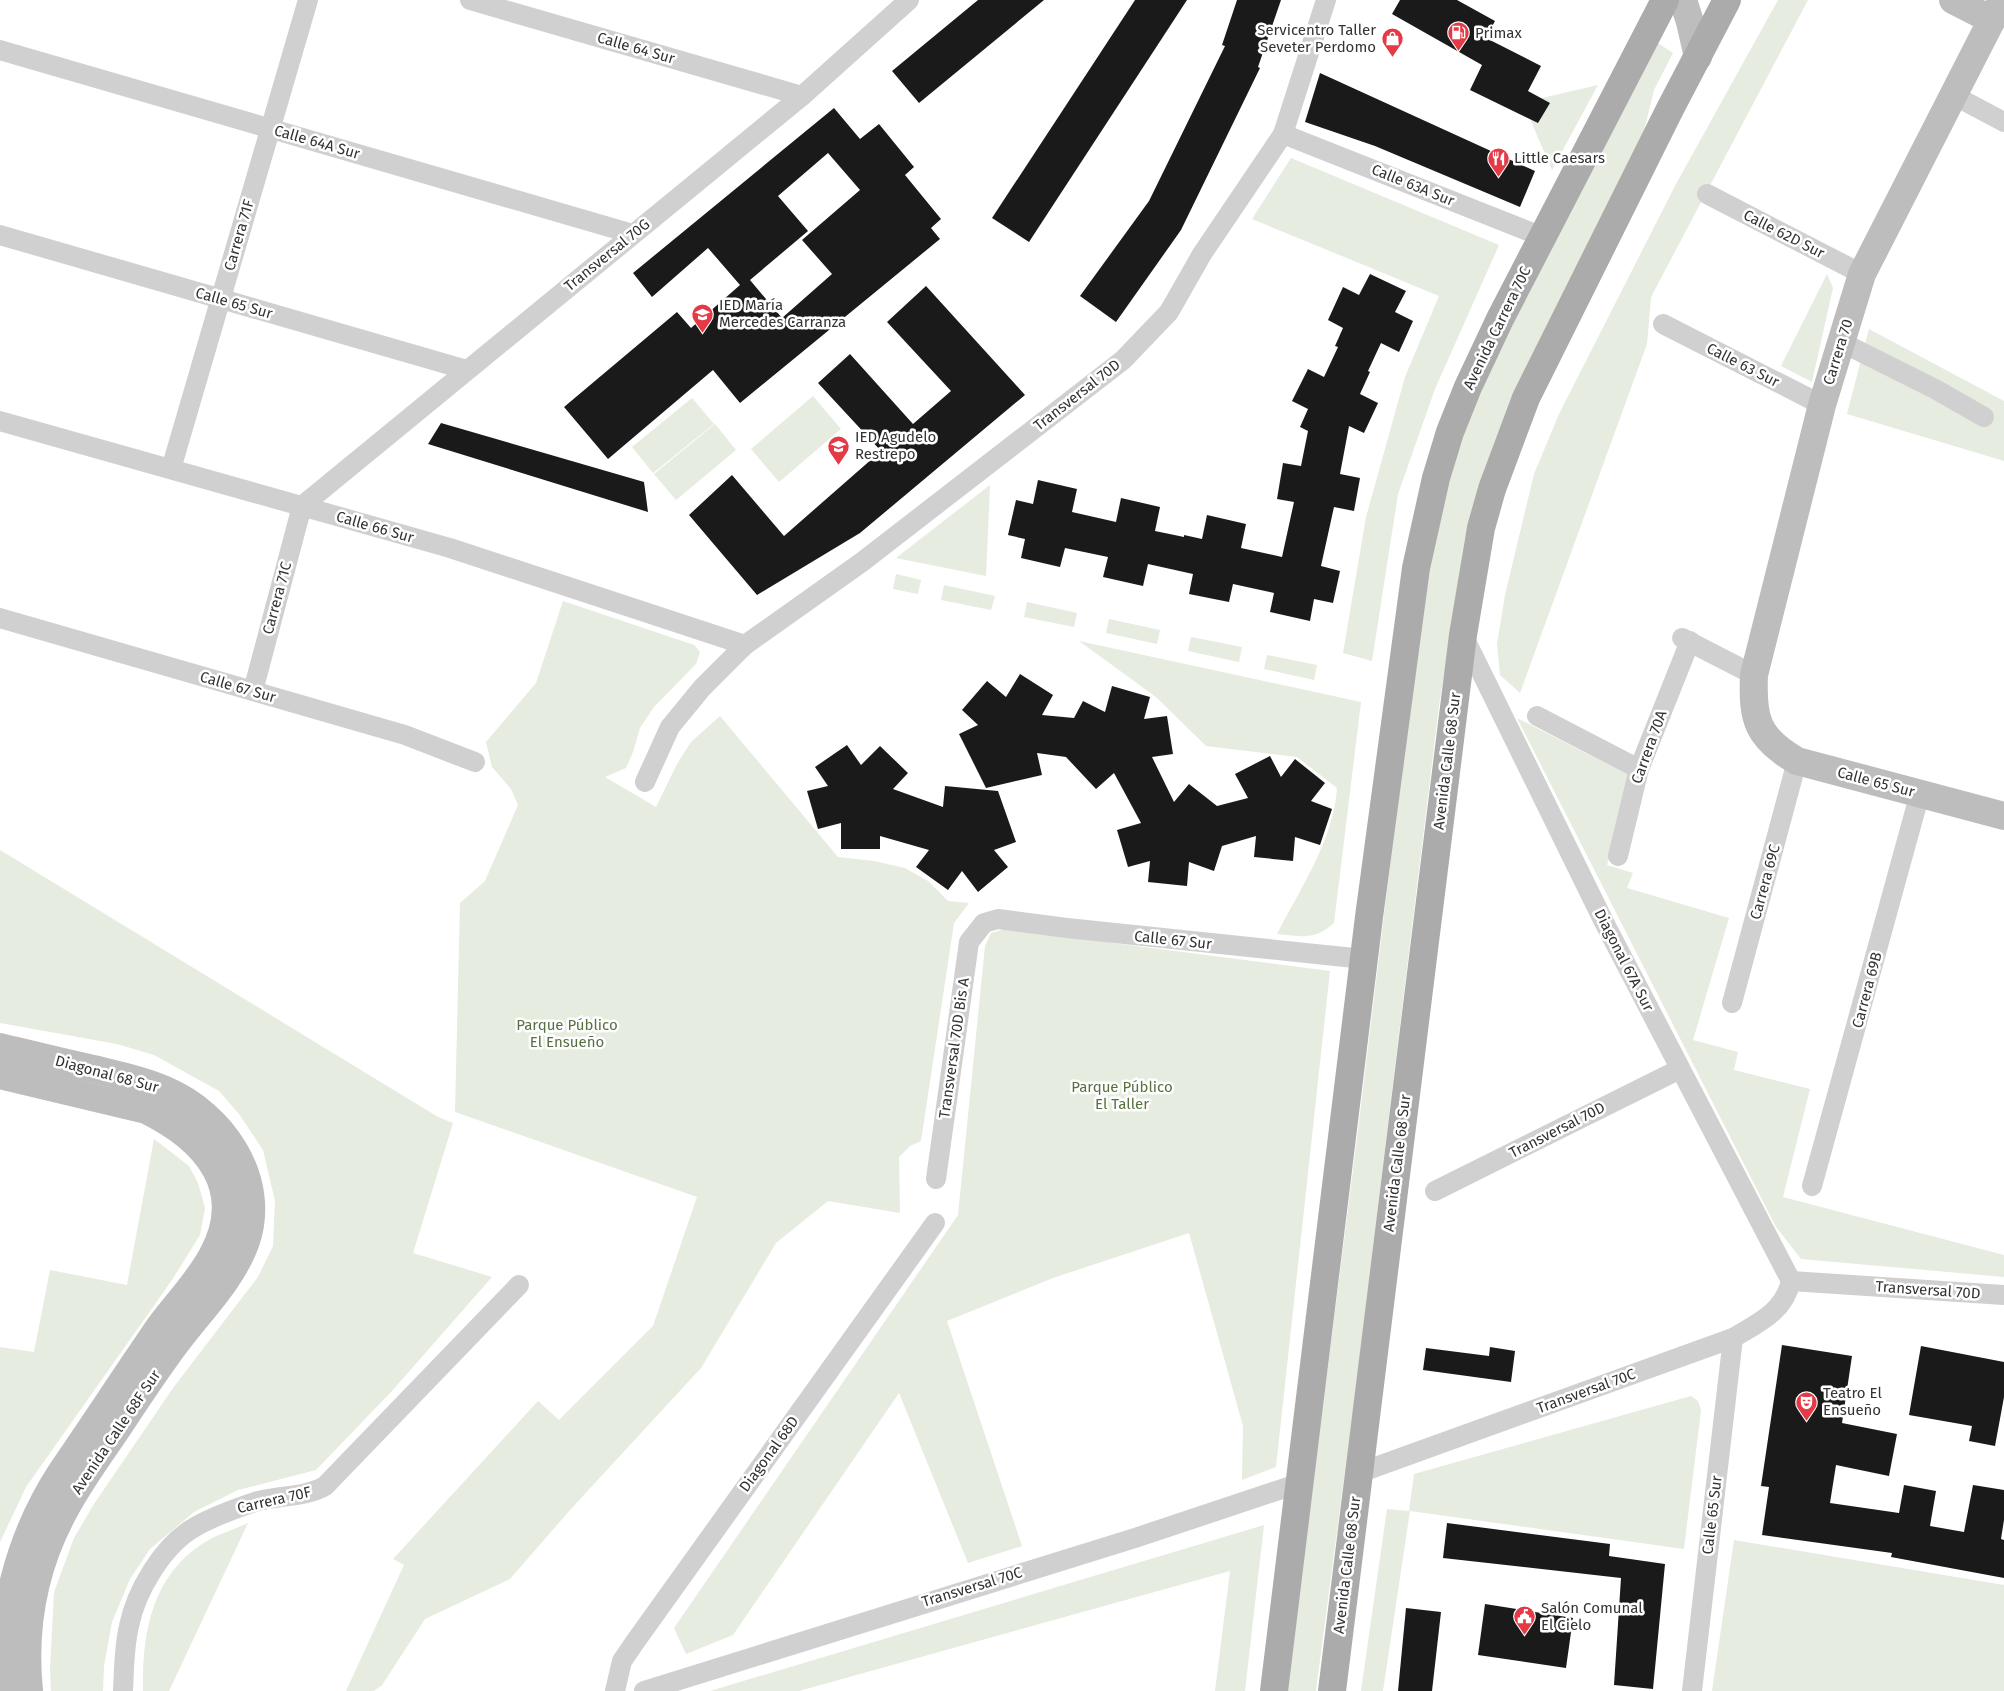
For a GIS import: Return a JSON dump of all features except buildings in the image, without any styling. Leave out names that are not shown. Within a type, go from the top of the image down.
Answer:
[{"type":"main road","name":"Avenida Carrera 70C","points":[[1364,959],[1400,682],[1425,520],[1450,432],[1500,319],[1665,0]]},
{"type":"main road","points":[[1463,635],[1482,528],[1492,489],[1526,398],[1727,0]]},
{"type":"main road","name":"Avenida Calle 68 Sur","points":[[1332,1691],[1463,635]]},
{"type":"main road","points":[[1274,1691],[1364,959]]},
{"type":"street","name":"Carrera 71F","points":[[171,469],[308,0]]},
{"type":"street","name":"Calle 64 Sur","points":[[470,0],[802,96]]},
{"type":"street","name":"Transversal 70G","points":[[302,506],[802,96],[909,0]]},
{"type":"street","name":"Transversal 70D","points":[[645,782],[670,728],[702,688],[745,645],[862,562],[1123,360],[1169,312],[1202,254],[1282,134],[1326,0]]},
{"type":"street","points":[[1683,0],[1698,57]]},
{"type":"street","points":[[1953,0],[1997,10]]},
{"type":"street","name":"Carrera 70","points":[[1759,729],[1753,700],[1754,675],[1822,405],[1862,274],[1997,10]]},
{"type":"street","name":"Calle 64A Sur","points":[[0,50],[633,234]]},
{"type":"street","points":[[1953,95],[2004,122]]},
{"type":"street","name":"Calle 63A Sur","points":[[1282,134],[1543,237]]},
{"type":"street","name":"Calle 62D Sur","points":[[1707,194],[1862,274]]},
{"type":"street","name":"Calle 65 Sur","points":[[0,235],[467,370]]},
{"type":"street","name":"Calle 63 Sur","points":[[1663,324],[1822,405]]},
{"type":"street","points":[[1841,342],[1984,416]]},
{"type":"street","name":"Calle 66 Sur","points":[[0,421],[459,551],[745,645]]},
{"type":"street","name":"Carrera 71C","points":[[253,691],[302,506]]},
{"type":"street","name":"Calle 67 Sur","points":[[0,618],[405,735],[475,762]]},
{"type":"street","name":"Diagonal 67A Sur","points":[[1463,635],[1605,924],[1791,1281]]},
{"type":"street","name":"Carrera 70A","points":[[1618,856],[1638,769],[1686,640],[1754,675]]},
{"type":"street","points":[[1537,716],[1638,769]]},
{"type":"street","name":"Calle 65 Sur","points":[[1759,729],[1767,740],[1781,752],[1797,761],[2004,816]]},
{"type":"street","name":"Carrera 69C","points":[[1732,1003],[1797,761]]},
{"type":"street","name":"Carrera 69B","points":[[1812,1186],[1920,793]]},
{"type":"street","name":"Calle 67 Sur","points":[[984,923],[998,919],[1364,959]]},
{"type":"street","name":"Transversal 70D Bis A","points":[[936,1178],[969,942],[984,923]]},
{"type":"street","name":"Diagonal 68 Sur","points":[[0,1047],[140,1080],[167,1090],[194,1107],[216,1126],[234,1148],[246,1173],[239,1196],[221,1177],[211,1160],[193,1141],[168,1121],[146,1110],[0,1074]]},
{"type":"street","name":"Transversal 70D","points":[[1435,1191],[1680,1069]]},
{"type":"street","name":"Avenida Calle 68F Sur","points":[[4,1691],[1,1664],[5,1612],[20,1554],[34,1521],[62,1471],[160,1326],[211,1258],[239,1196]]},
{"type":"street","name":"Avenida Calle 68F Sur","points":[[29,1691],[27,1667],[30,1618],[36,1580],[47,1546],[62,1515],[91,1468],[175,1344],[238,1260],[246,1241],[250,1224],[239,1196]]},
{"type":"street","name":"Diagonal 68D","points":[[614,1691],[615,1681],[622,1662],[635,1642],[935,1223]]},
{"type":"street","name":"Transversal 70D","points":[[1791,1281],[2004,1294]]},
{"type":"street","name":"Transversal 70C","points":[[1359,1473],[1733,1338],[1772,1315],[1783,1302],[1791,1281]]},
{"type":"street","name":"Carrera 70F","points":[[123,1691],[129,1626],[138,1596],[152,1570],[170,1549],[193,1528],[221,1513],[258,1501],[308,1492],[325,1486],[519,1285]]},
{"type":"street","name":"Calle 65 Sur","points":[[1692,1691],[1733,1338]]},
{"type":"street","name":"Transversal 70C","points":[[644,1691],[1135,1538],[1300,1483]]},
{"type":"green space","points":[[1778,0],[1808,0],[1651,297],[1647,344],[1520,693],[1500,675],[1497,644],[1505,595],[1534,474],[1559,414],[1676,184]]},
{"type":"green space","points":[[1658,43],[1673,53],[1654,90],[1644,131],[1511,401],[1484,471],[1465,538],[1439,706],[1354,1402],[1316,1691],[1287,1691],[1410,699],[1428,575],[1446,485],[1464,429],[1500,349]]},
{"type":"green space","points":[[1598,85],[1552,170],[1530,119],[1542,98]]},
{"type":"green space","points":[[1291,158],[1499,245],[1435,389],[1398,494],[1372,661],[1343,653],[1366,517],[1405,377],[1439,296],[1252,219]]},
{"type":"green space","points":[[1827,274],[1833,288],[1812,382],[1781,366]]},
{"type":"green space","points":[[1869,329],[2004,401],[2004,461],[1847,414]]},
{"type":"green space","points":[[813,396],[841,429],[779,482],[751,449]]},
{"type":"green space","points":[[692,398],[714,424],[653,473],[632,447]]},
{"type":"green space","points":[[715,424],[736,450],[676,500],[654,474]]},
{"type":"green space","points":[[990,485],[986,576],[896,558]]},
{"type":"green space","points":[[896,574],[921,580],[918,594],[893,589]]},
{"type":"green space","points":[[944,585],[995,596],[991,610],[941,600]]},
{"type":"green space","name":"Parque Público El Ensueño","points":[[563,601],[694,645],[700,652],[696,664],[654,707],[640,728],[626,768],[605,777],[656,807],[677,764],[691,742],[720,716],[838,857],[874,861],[905,868],[928,881],[948,901],[969,903],[954,923],[921,1141],[910,1146],[899,1157],[900,1213],[828,1201],[776,1243],[701,1368],[570,1510],[510,1579],[425,1619],[382,1685],[374,1691],[346,1691],[404,1565],[393,1559],[538,1401],[559,1420],[653,1326],[697,1197],[455,1112],[460,903],[485,881],[518,805],[511,789],[492,767],[486,742],[536,683]]},
{"type":"green space","points":[[1027,602],[1077,613],[1074,627],[1024,617]]},
{"type":"green space","points":[[1109,619],[1160,630],[1157,644],[1106,633]]},
{"type":"green space","points":[[1191,637],[1242,647],[1239,662],[1188,651]]},
{"type":"green space","points":[[1079,641],[1361,702],[1334,923],[1327,929],[1314,935],[1277,934],[1323,845],[1335,807],[1337,788],[1297,757],[1206,746],[1156,697]]},
{"type":"green space","points":[[1267,655],[1317,665],[1314,680],[1264,669]]},
{"type":"green space","points":[[1517,718],[1633,777],[1607,865],[1633,873],[1627,888],[1729,918],[1693,1040],[1738,1052],[1734,1070],[1810,1089],[1783,1197],[2004,1255],[2004,1277],[1801,1259],[1776,1227]]},
{"type":"green space","points":[[0,850],[438,1117],[453,1123],[413,1253],[492,1277],[392,1391],[316,1470],[238,1490],[194,1512],[150,1549],[130,1579],[112,1622],[104,1666],[103,1691],[51,1691],[50,1669],[54,1592],[74,1538],[94,1504],[173,1388],[258,1277],[273,1246],[275,1201],[263,1150],[239,1114],[219,1091],[154,1055],[117,1044],[0,1023]]},
{"type":"green space","name":"Parque Público El Taller","points":[[1005,929],[1330,971],[1276,1467],[1242,1480],[1243,1426],[1189,1233],[1053,1278],[947,1321],[1022,1546],[968,1563],[899,1393],[733,1635],[686,1654],[674,1628],[958,1215],[985,946],[991,933]]},
{"type":"green space","points":[[154,1139],[189,1166],[198,1183],[205,1208],[200,1235],[172,1280],[26,1487],[0,1542],[0,1347],[34,1352],[50,1270],[127,1285]]},
{"type":"green space","points":[[1691,1396],[1698,1401],[1701,1410],[1684,1549],[1410,1511],[1383,1691],[1361,1691],[1387,1509],[1409,1511],[1414,1474]]},
{"type":"green space","points":[[248,1523],[169,1691],[143,1691],[143,1670],[148,1628],[153,1609],[171,1573],[202,1544],[218,1535]]},
{"type":"green space","points":[[1264,1525],[1245,1691],[1215,1691],[1230,1571],[799,1691],[710,1691]]},
{"type":"green space","points":[[1734,1540],[2004,1585],[2004,1691],[1712,1691]]},
{"type":"place","name":"Primax","points":[[1459,52]]},
{"type":"place","name":"Servicentro Taller Seveter Perdomo","points":[[1392,58]]},
{"type":"place","name":"Little Caesars","points":[[1498,177]]},
{"type":"place","name":"IED María Mercedes Carranza","points":[[703,333]]},
{"type":"place","name":"IED Agudelo Restrepo","points":[[839,465]]},
{"type":"place","name":"Teatro El Ensueño","points":[[1807,1421]]},
{"type":"place","name":"Salón Comunal El Cielo","points":[[1525,1636]]}]
